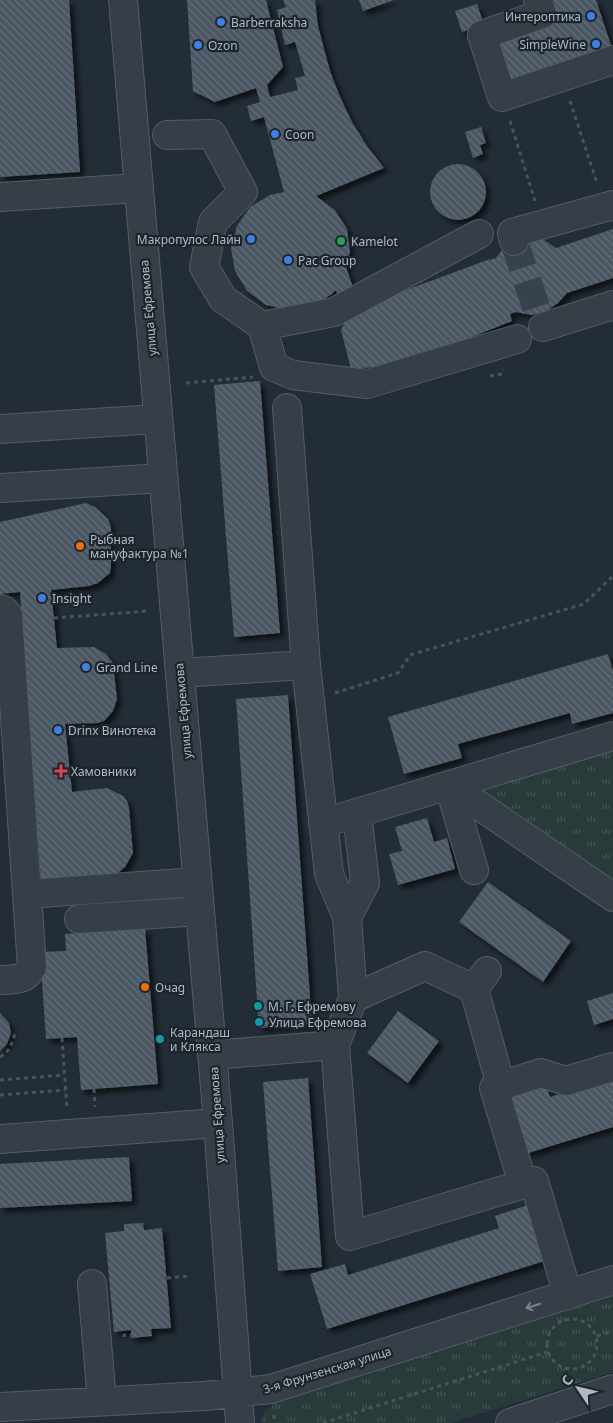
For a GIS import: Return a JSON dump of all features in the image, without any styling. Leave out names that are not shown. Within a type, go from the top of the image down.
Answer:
[{"type":"street","name":"улица Ефремова","points":[[123,0],[218,1123],[240,1423]]},
{"type":"street","points":[[538,0],[542,14],[482,35],[502,97],[613,60]]},
{"type":"street","points":[[167,135],[212,134],[243,192],[213,222],[204,267],[223,299],[262,326],[274,367],[293,375],[367,384],[517,339]]},
{"type":"street","points":[[0,198],[138,188]]},
{"type":"street","points":[[514,241],[512,233],[609,206]]},
{"type":"street","points":[[262,326],[334,312],[479,234]]},
{"type":"street","points":[[543,328],[613,305]]},
{"type":"street","points":[[287,408],[306,665],[329,874],[347,917],[353,998],[335,1045],[350,1236],[534,1180],[568,1294]]},
{"type":"street","points":[[0,430],[158,419]]},
{"type":"street","points":[[0,488],[162,478]]},
{"type":"street","points":[[0,609],[4,610],[8,615],[32,967],[29,974],[24,978],[0,980]]},
{"type":"street","points":[[180,673],[306,665]]},
{"type":"street","points":[[323,823],[613,736]]},
{"type":"street","points":[[449,785],[474,870]]},
{"type":"street","points":[[449,785],[613,897]]},
{"type":"street","points":[[347,917],[365,883],[356,813]]},
{"type":"street","points":[[27,894],[197,882]]},
{"type":"street","points":[[79,920],[200,911]]},
{"type":"street","points":[[353,998],[425,966],[481,980],[501,1086]]},
{"type":"street","points":[[212,1055],[335,1045]]},
{"type":"street","points":[[523,1184],[494,1088],[541,1074],[566,1081],[613,1067]]},
{"type":"street","points":[[0,1138],[218,1123]]},
{"type":"street","name":"3-я Фрунзенская улица","points":[[0,1407],[237,1393],[271,1389],[613,1280]]},
{"type":"street","points":[[92,1284],[102,1401]]},
{"type":"street","points":[[510,1423],[613,1389]]},
{"type":"path","points":[[562,77],[609,206]]},
{"type":"path","points":[[502,97],[543,225]]},
{"type":"path","points":[[310,700],[398,673],[410,655],[584,604],[613,576]]},
{"type":"path","points":[[54,618],[175,609]]},
{"type":"path","points":[[0,1057],[5,1054],[12,1044],[14,1033]]},
{"type":"path","points":[[62,1038],[67,1110]]},
{"type":"path","points":[[0,1080],[64,1075]]},
{"type":"path","points":[[94,1089],[96,1108]]},
{"type":"path","points":[[0,1095],[65,1090]]},
{"type":"path","points":[[167,1278],[189,1276]]},
{"type":"path","points":[[564,1319],[578,1319],[590,1325],[597,1336],[597,1350],[591,1362],[580,1369],[566,1370],[554,1363],[547,1352],[547,1338],[553,1326],[564,1319]]},
{"type":"path","points":[[597,1336],[613,1331]]},
{"type":"path","points":[[124,1345],[124,1335],[131,1334]]},
{"type":"path","points":[[323,1423],[547,1352]]},
{"type":"green space","points":[[613,747],[613,880],[481,790]]},
{"type":"green space","points":[[613,1295],[613,1372],[451,1423],[261,1423],[263,1414],[278,1400]]},
{"type":"building","points":[[0,0],[69,0],[80,172],[0,177]]},
{"type":"building","points":[[187,0],[266,0],[283,67],[267,85],[270,97],[298,90],[295,78],[305,76],[295,42],[285,45],[277,10],[286,7],[283,0],[315,0],[318,26],[331,74],[341,99],[352,122],[384,168],[316,196],[335,210],[347,229],[350,252],[346,267],[361,311],[382,299],[496,258],[502,250],[514,241],[529,238],[544,240],[556,248],[613,229],[613,278],[567,293],[558,303],[546,311],[531,315],[516,312],[510,314],[512,321],[404,364],[351,369],[341,330],[346,320],[336,290],[312,306],[289,310],[266,305],[247,291],[235,271],[231,248],[237,226],[250,207],[270,195],[284,192],[264,117],[251,121],[247,106],[260,102],[256,88],[215,102],[193,91]]},
{"type":"building","points":[[359,0],[394,0],[363,11]]},
{"type":"building","points":[[549,0],[596,0],[612,48],[509,83],[494,39],[555,19]]},
{"type":"building","points":[[477,4],[484,25],[462,32],[455,11]]},
{"type":"building","points":[[481,127],[486,143],[480,145],[483,154],[473,158],[465,132]]},
{"type":"building","points":[[458,164],[469,166],[478,172],[484,181],[486,192],[484,203],[478,212],[469,218],[458,220],[447,218],[438,212],[432,203],[430,192],[432,181],[438,172],[447,166]]},
{"type":"building","points":[[260,381],[280,633],[234,637],[214,385]]},
{"type":"building","points":[[86,503],[95,507],[108,519],[111,527],[110,573],[98,583],[89,586],[51,590],[57,648],[94,647],[106,654],[113,663],[117,699],[113,711],[104,721],[98,723],[65,724],[72,792],[107,788],[123,796],[129,808],[133,853],[125,867],[111,876],[41,880],[20,592],[0,594],[0,522]]},
{"type":"building","points":[[608,654],[613,671],[613,713],[572,724],[570,713],[458,744],[462,758],[404,774],[388,717]]},
{"type":"building","points":[[288,695],[312,1024],[259,1028],[236,699]]},
{"type":"building","points":[[427,818],[434,842],[447,838],[455,869],[398,885],[389,854],[402,851],[395,827]]},
{"type":"building","points":[[488,882],[571,941],[543,982],[459,922]]},
{"type":"building","points":[[145,928],[158,1084],[81,1090],[77,1037],[46,1039],[40,952],[66,951],[65,934]]},
{"type":"building","points":[[613,993],[613,1019],[594,1025],[587,1001]]},
{"type":"building","points":[[398,1011],[439,1041],[408,1083],[367,1053]]},
{"type":"building","points":[[0,1013],[9,1023],[11,1033],[7,1044],[0,1051]]},
{"type":"building","points":[[308,1078],[322,1267],[278,1271],[263,1082]]},
{"type":"building","points":[[613,1078],[613,1127],[525,1154],[508,1098],[546,1086],[550,1097]]},
{"type":"building","points":[[129,1157],[132,1201],[0,1208],[0,1164]]},
{"type":"building","points":[[531,1204],[548,1260],[327,1329],[310,1274],[345,1264],[348,1275],[499,1228],[495,1216]]},
{"type":"building","points":[[143,1223],[144,1230],[162,1228],[171,1328],[151,1329],[152,1336],[131,1338],[131,1330],[114,1332],[105,1233],[124,1231],[124,1224]]},
{"type":"tunnel","points":[[514,241],[538,313]]},
{"type":"place","name":"Интероптика","points":[[591,16]]},
{"type":"place","name":"Barberraksha","points":[[221,22]]},
{"type":"place","name":"SimpleWine","points":[[596,44]]},
{"type":"place","name":"Ozon","points":[[198,45]]},
{"type":"place","name":"Coon","points":[[275,134]]},
{"type":"place","name":"Макропулос Лайн","points":[[251,239]]},
{"type":"place","name":"Kamelot","points":[[341,241]]},
{"type":"place","name":"Pac Group","points":[[288,260]]},
{"type":"place","name":"Рыбная мануфактура №1","points":[[80,546]]},
{"type":"place","name":"Insight","points":[[42,598]]},
{"type":"place","name":"Grand Line","points":[[86,667]]},
{"type":"place","name":"Drinx Винотека","points":[[58,730]]},
{"type":"place","name":"Хамовники","points":[[61,771]]},
{"type":"place","name":"Очаg","points":[[145,987]]},
{"type":"place","name":"М. Г. Ефремову","points":[[258,1006]]},
{"type":"place","name":"Улица Ефремова","points":[[259,1022]]},
{"type":"place","name":"Карандаш и Клякса","points":[[160,1039]]}]
